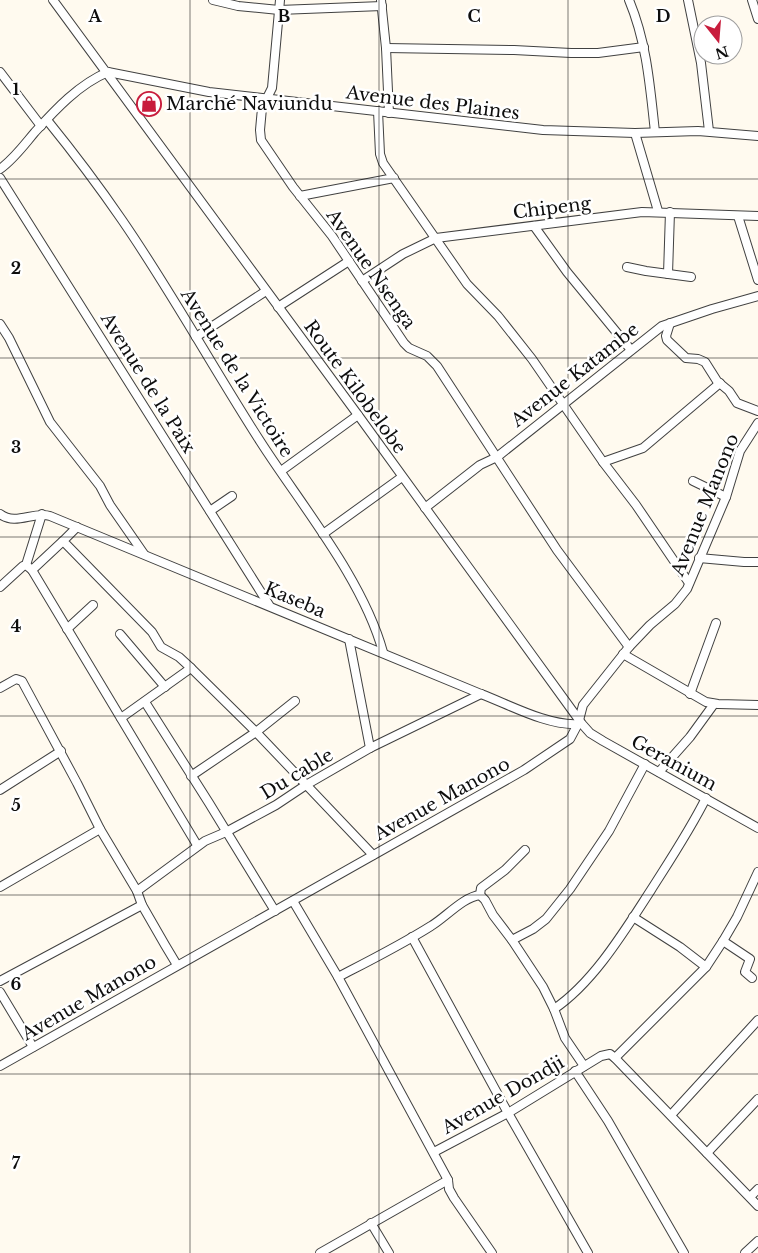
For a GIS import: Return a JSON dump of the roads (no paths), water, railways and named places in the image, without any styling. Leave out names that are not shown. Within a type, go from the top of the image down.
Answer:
[{"type":"street","name":"Route Kilobelobe","points":[[53,0],[108,72],[358,415],[578,722]]},
{"type":"street","points":[[213,0],[238,6],[278,10],[381,3],[386,48],[388,112]]},
{"type":"street","name":"Avenue Nsenga","points":[[280,0],[272,88],[262,108],[260,130],[264,147],[328,230],[406,346],[423,354],[437,366],[557,550],[629,647]]},
{"type":"street","points":[[629,0],[638,23],[644,47],[650,78],[655,132]]},
{"type":"street","points":[[688,0],[701,63],[709,132]]},
{"type":"street","points":[[752,0],[758,19]]},
{"type":"street","points":[[386,48],[598,53],[644,47]]},
{"type":"street","points":[[0,72],[41,126]]},
{"type":"street","name":"Avenue des Plaines","points":[[108,72],[196,90],[543,130],[635,133],[709,132],[758,136]]},
{"type":"street","points":[[0,169],[11,161],[41,126],[86,84],[108,72]]},
{"type":"street","points":[[378,111],[381,157],[394,178],[467,284],[498,316],[532,359],[689,583]]},
{"type":"street","name":"Avenue de la Victoire","points":[[47,120],[121,219],[323,534],[370,616],[383,652]]},
{"type":"street","points":[[635,133],[658,211]]},
{"type":"street","name":"Avenue de la Paix","points":[[0,178],[269,606]]},
{"type":"street","points":[[300,196],[394,178]]},
{"type":"street","name":"Chipeng","points":[[362,281],[403,254],[436,238],[601,216],[658,211],[758,216]]},
{"type":"street","points":[[668,274],[670,212]]},
{"type":"street","points":[[738,216],[758,280]]},
{"type":"street","points":[[534,226],[567,272],[631,350]]},
{"type":"street","points":[[278,307],[349,261]]},
{"type":"street","points":[[627,267],[691,277]]},
{"type":"street","points":[[196,337],[266,291]]},
{"type":"street","name":"Avenue Katambe","points":[[425,508],[480,465],[497,457],[659,328],[712,309],[758,296]]},
{"type":"street","points":[[670,323],[666,336],[667,340],[686,358],[705,362],[737,403],[758,411]]},
{"type":"street","points":[[0,324],[9,338],[50,422],[100,486],[110,505],[144,554]]},
{"type":"street","points":[[603,462],[643,448],[720,383]]},
{"type":"street","points":[[281,471],[358,415]]},
{"type":"street","name":"Avenue Manono","points":[[0,1066],[293,901],[552,752],[570,739],[583,705],[629,647],[650,625],[679,600],[689,583],[726,496],[739,454],[758,423]]},
{"type":"street","points":[[323,534],[402,477]]},
{"type":"street","points":[[694,481],[726,496]]},
{"type":"street","points":[[210,511],[232,496]]},
{"type":"street","points":[[0,514],[12,520],[42,514],[29,568],[197,845]]},
{"type":"street","name":"Kaseba","points":[[42,514],[144,554],[551,722],[564,724],[578,722]]},
{"type":"street","points":[[0,587],[29,568],[63,541],[77,527]]},
{"type":"street","points":[[63,541],[152,632],[161,646],[180,657],[192,668],[256,732],[372,855]]},
{"type":"street","points":[[699,558],[758,562]]},
{"type":"street","points":[[66,629],[94,605]]},
{"type":"street","points":[[690,694],[716,623]]},
{"type":"street","points":[[120,634],[165,687]]},
{"type":"street","points":[[349,639],[370,748]]},
{"type":"street","points":[[623,654],[706,702],[714,704],[758,705]]},
{"type":"street","points":[[121,718],[192,668]]},
{"type":"street","points":[[0,688],[16,679],[21,680],[23,683],[100,829],[137,891],[142,905],[177,965]]},
{"type":"street","name":"Du cable","points":[[137,891],[172,867],[197,845],[276,806],[306,785],[370,748],[482,694]]},
{"type":"street","points":[[191,776],[256,732],[295,701]]},
{"type":"street","points":[[145,702],[274,911]]},
{"type":"street","points":[[659,772],[690,737],[714,704]]},
{"type":"street","name":"Geranium","points":[[578,722],[596,737],[758,828]]},
{"type":"street","points":[[0,790],[61,752]]},
{"type":"street","points":[[512,940],[546,920],[570,889],[609,831],[645,764]]},
{"type":"street","points":[[554,1009],[572,994],[603,960],[633,918],[695,820],[706,798]]},
{"type":"street","points":[[0,887],[100,829]]},
{"type":"street","points":[[480,895],[481,888],[505,870],[525,850]]},
{"type":"street","points":[[758,872],[724,941],[706,967],[614,1056],[758,1206]]},
{"type":"street","points":[[480,895],[548,995],[565,1038],[584,1066]]},
{"type":"street","points":[[338,977],[433,925],[457,906],[480,895]]},
{"type":"street","points":[[293,901],[338,977],[434,1152]]},
{"type":"street","points":[[0,981],[142,905]]},
{"type":"street","points":[[633,918],[680,947],[706,967]]},
{"type":"street","points":[[412,937],[508,1113],[588,1253]]},
{"type":"street","points":[[724,941],[750,959],[745,972],[752,978]]},
{"type":"street","points":[[0,992],[33,1047]]},
{"type":"street","points":[[671,1114],[758,1020]]},
{"type":"street","name":"Avenue Dondji","points":[[492,1253],[454,1198],[448,1180],[434,1152],[508,1113],[604,1054],[614,1056]]},
{"type":"street","points":[[575,1071],[608,1121],[684,1253]]},
{"type":"street","points":[[707,1153],[758,1099]]},
{"type":"street","points":[[320,1253],[448,1180]]},
{"type":"street","points":[[750,1197],[758,1189]]},
{"type":"street","points":[[371,1223],[389,1253]]},
{"type":"street","points":[[746,1253],[758,1241]]},
{"type":"place","name":"Marché Naviundu","points":[[149,104]]}]
